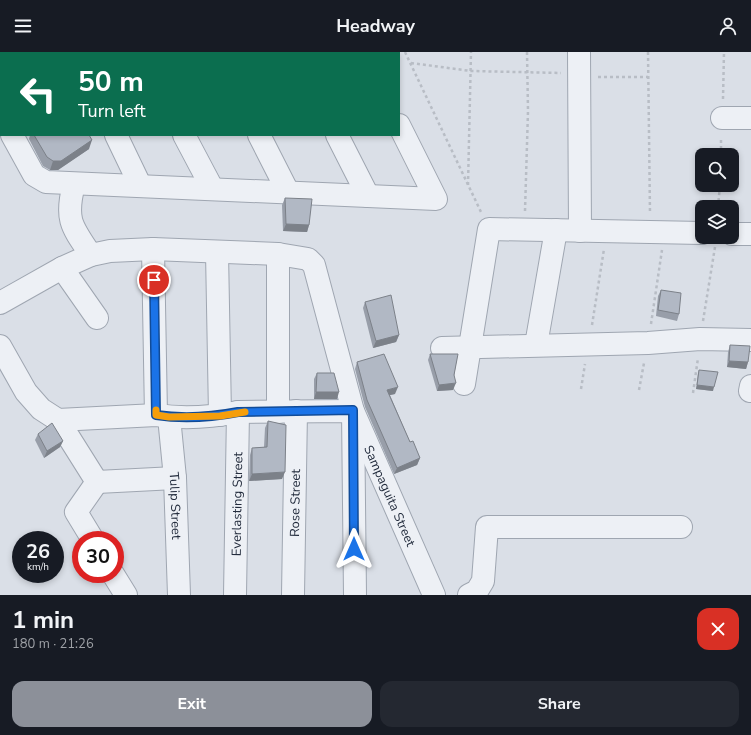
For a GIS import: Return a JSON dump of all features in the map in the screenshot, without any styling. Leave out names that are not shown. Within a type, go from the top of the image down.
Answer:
[{"type":"street","points":[[580,67],[580,231]]},
{"type":"street","points":[[722,118],[751,118]]},
{"type":"street","points":[[19,138],[34,175],[46,182],[212,188],[436,199],[400,127]]},
{"type":"street","points":[[116,136],[140,185]]},
{"type":"street","points":[[185,136],[212,188]]},
{"type":"street","points":[[260,136],[288,192]]},
{"type":"street","points":[[338,136],[368,196]]},
{"type":"street","points":[[74,184],[69,204],[70,216],[76,233],[91,255]]},
{"type":"street","points":[[464,384],[489,229],[657,232],[695,235]]},
{"type":"street","points":[[536,345],[556,230]]},
{"type":"street","points":[[739,235],[751,234]]},
{"type":"street","points":[[0,303],[62,268],[91,255],[110,251],[153,249],[278,254]]},
{"type":"street","name":"Tulip Street","points":[[153,249],[163,416],[175,478],[179,595]]},
{"type":"street","name":"Everlasting Street","points":[[217,252],[229,414],[235,595]]},
{"type":"street","name":"Sampaguita Street","points":[[278,254],[308,259],[314,265],[353,410],[434,595]]},
{"type":"street","name":"Rose Street","points":[[278,254],[287,412],[294,595]]},
{"type":"street","points":[[62,268],[97,318]]},
{"type":"street","points":[[442,348],[589,343],[648,343],[700,339],[751,340]]},
{"type":"street","points":[[0,346],[26,392],[41,409],[58,420],[98,482]]},
{"type":"street","points":[[58,420],[353,410],[355,595]]},
{"type":"street","points":[[98,482],[175,478]]},
{"type":"street","points":[[88,531],[76,512],[98,482]]},
{"type":"street","points":[[469,595],[477,591],[483,581],[487,527],[681,527]]},
{"type":"street","points":[[119,583],[126,595]]},
{"type":"path","points":[[405,52],[468,188],[489,229]]},
{"type":"path","points":[[468,188],[471,52]]},
{"type":"path","points":[[525,230],[528,111],[527,52]]},
{"type":"path","points":[[639,390],[648,343],[657,232],[648,77],[648,52]]},
{"type":"path","points":[[411,64],[470,71],[528,73],[580,67],[648,77]]},
{"type":"path","points":[[581,389],[606,231]]},
{"type":"path","points":[[693,393],[715,244]]},
{"type":"building","points":[[35,136],[90,136],[92,140],[61,161],[53,161],[47,157]]},
{"type":"building","points":[[285,198],[312,199],[309,225],[286,224]]},
{"type":"building","points":[[661,290],[681,293],[679,314],[658,310]]},
{"type":"building","points":[[391,295],[399,335],[376,341],[365,302]]},
{"type":"building","points":[[730,345],[750,346],[748,362],[729,361]]},
{"type":"building","points":[[384,354],[398,387],[387,390],[410,442],[413,441],[420,458],[397,468],[367,400],[357,362]]},
{"type":"building","points":[[430,354],[458,354],[454,375],[456,383],[439,385]]},
{"type":"building","points":[[699,370],[718,372],[714,387],[697,385]]},
{"type":"building","points":[[317,373],[334,373],[339,392],[316,392]]},
{"type":"building","points":[[268,421],[286,425],[285,472],[252,474],[252,448],[267,447]]},
{"type":"building","points":[[52,423],[63,441],[47,451],[38,434]]},
{"type":"slow traffic","points":[[156,410],[156,415],[169,417],[220,416],[245,412]]},
{"type":"route","points":[[154,280],[156,415],[169,417],[220,416],[238,412],[353,410],[354,549]]}]
